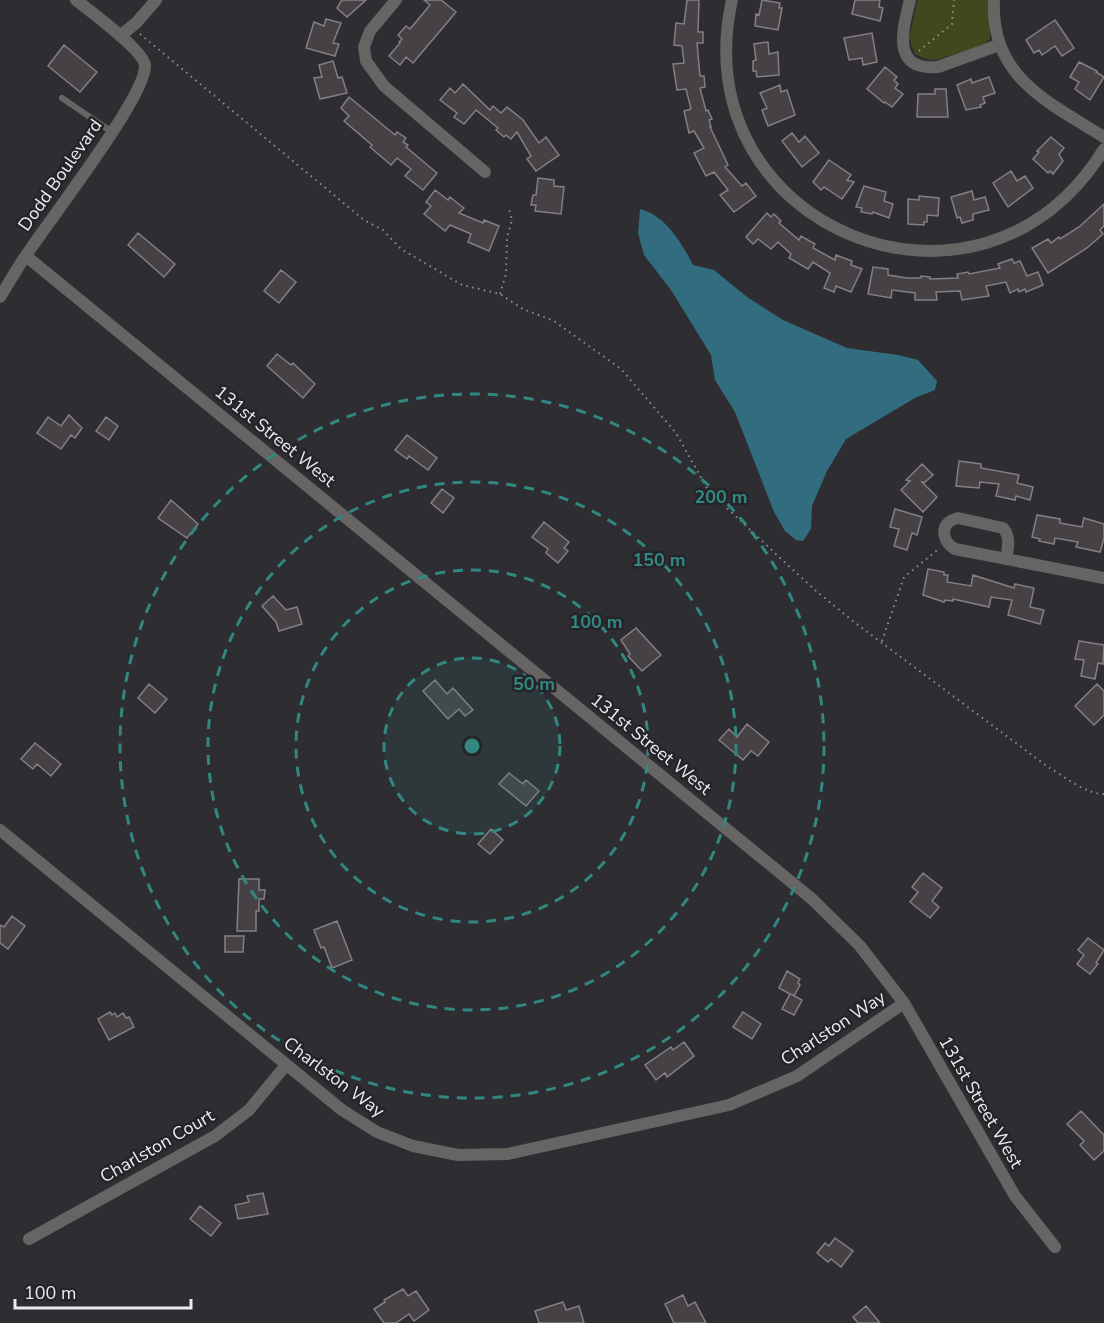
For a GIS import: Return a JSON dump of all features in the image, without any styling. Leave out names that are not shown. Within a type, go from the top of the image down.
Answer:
[{"type":"street","points":[[76,0],[120,36],[156,0]]},
{"type":"street","points":[[396,0],[370,31],[364,47],[366,61],[384,86],[485,172]]},
{"type":"street","points":[[732,0],[727,25],[726,66],[734,104],[746,135],[772,177],[791,197],[815,216],[853,237],[887,248],[930,251],[964,248],[989,242],[1026,226],[1058,204],[1082,179],[1104,149]]},
{"type":"street","points":[[910,0],[902,43],[911,59],[923,67],[938,67],[999,45]]},
{"type":"street","points":[[994,0],[999,45],[1010,66],[1027,87],[1045,101],[1104,137]]},
{"type":"street","name":"Dodd Boulevard","points":[[0,297],[130,105],[141,81],[144,63],[120,36]]},
{"type":"street","name":"131st Street West","points":[[26,256],[812,899],[860,946],[904,1003],[1015,1196],[1055,1247]]},
{"type":"street","points":[[1006,559],[1009,543],[1006,532],[996,525],[963,518],[951,520],[943,530],[946,542],[955,549],[1006,559],[1104,578]]},
{"type":"street","name":"Charlston Way","points":[[0,830],[342,1110],[377,1132],[413,1146],[458,1155],[508,1154],[729,1105],[797,1076],[904,1003]]},
{"type":"street","name":"Charlston Court","points":[[29,1239],[215,1136],[249,1110],[286,1065]]},
{"type":"lane","points":[[62,98],[112,132]]},
{"type":"path","points":[[911,59],[952,24],[954,0]]},
{"type":"path","points":[[131,27],[364,220],[383,230],[401,249],[462,285],[500,294],[523,309],[554,321],[621,369],[676,433],[708,490],[815,590],[854,622],[1048,767],[1081,786],[1104,794]]},
{"type":"path","points":[[500,294],[506,273],[507,238],[512,220],[509,209]]},
{"type":"path","points":[[882,641],[904,577],[946,542]]},
{"type":"green space","points":[[918,0],[989,0],[990,38],[984,45],[935,60],[915,54],[909,38]]},
{"type":"water","points":[[640,209],[657,217],[672,231],[693,265],[714,270],[747,297],[783,320],[847,348],[918,360],[937,381],[935,390],[915,398],[846,439],[827,471],[812,506],[811,529],[803,541],[796,540],[785,531],[774,512],[735,412],[715,380],[711,355],[671,290],[644,255],[638,233]]},
{"type":"building","points":[[342,0],[366,0],[347,17],[337,8]]},
{"type":"building","points":[[424,0],[441,0],[456,12],[413,63],[406,57],[400,65],[389,56],[402,39],[398,35],[406,26],[410,29],[430,5]]},
{"type":"building","points":[[687,0],[699,0],[698,32],[703,32],[703,43],[697,43],[700,76],[704,76],[705,87],[700,88],[706,111],[708,110],[712,119],[709,120],[710,127],[728,165],[725,167],[742,186],[746,183],[756,196],[734,212],[720,195],[728,190],[714,172],[706,176],[694,153],[704,148],[694,131],[689,133],[684,111],[691,109],[686,89],[677,90],[673,64],[684,63],[682,46],[674,45],[676,23],[684,24]]},
{"type":"building","points":[[762,0],[780,3],[779,8],[782,8],[778,30],[755,26],[756,14],[759,15]]},
{"type":"building","points":[[855,0],[880,0],[879,7],[883,8],[880,21],[852,14]]},
{"type":"building","points":[[326,19],[341,23],[333,43],[339,44],[335,56],[306,48],[314,22],[324,26]]},
{"type":"building","points":[[1055,20],[1074,48],[1062,56],[1055,46],[1042,55],[1039,50],[1034,53],[1026,40]]},
{"type":"building","points":[[872,33],[877,62],[863,65],[862,58],[849,60],[844,38]]},
{"type":"building","points":[[768,42],[769,54],[778,52],[779,75],[757,77],[756,71],[753,71],[753,61],[756,60],[754,44]]},
{"type":"building","points":[[64,45],[97,72],[80,92],[48,66]]},
{"type":"building","points":[[333,61],[338,78],[342,77],[347,93],[320,99],[314,78],[322,77],[319,65]]},
{"type":"building","points":[[1079,62],[1104,77],[1090,100],[1075,89],[1079,82],[1070,77]]},
{"type":"building","points":[[885,67],[897,77],[894,80],[898,84],[895,88],[903,94],[892,107],[867,89]]},
{"type":"building","points":[[989,77],[995,93],[983,97],[985,103],[980,105],[981,107],[966,110],[957,85],[971,79],[972,83]]},
{"type":"building","points":[[463,84],[490,110],[493,106],[501,113],[507,107],[523,120],[539,143],[546,137],[559,155],[536,171],[527,159],[531,156],[517,132],[511,139],[506,135],[504,137],[496,130],[498,128],[476,110],[464,124],[454,117],[457,113],[440,100],[450,88],[455,93]]},
{"type":"building","points":[[780,85],[781,92],[787,90],[795,115],[768,126],[762,110],[767,108],[760,93]]},
{"type":"building","points":[[935,89],[946,89],[948,117],[917,117],[918,94],[935,94]]},
{"type":"building","points":[[349,97],[395,135],[397,132],[406,138],[403,142],[408,145],[406,147],[437,173],[423,190],[405,176],[411,169],[397,158],[391,165],[344,121],[349,116],[341,108]]},
{"type":"building","points":[[792,133],[799,142],[805,136],[819,153],[802,167],[782,141]]},
{"type":"building","points":[[1051,137],[1064,148],[1059,154],[1063,161],[1053,174],[1050,171],[1048,173],[1033,159],[1039,152],[1037,151]]},
{"type":"building","points":[[829,160],[851,175],[847,180],[854,182],[842,199],[824,187],[821,190],[813,182]]},
{"type":"building","points":[[1011,171],[1017,181],[1025,176],[1033,188],[1008,207],[993,183]]},
{"type":"building","points":[[538,178],[554,180],[554,186],[564,187],[561,214],[535,211],[536,205],[531,205],[533,195],[536,195]]},
{"type":"building","points":[[864,186],[886,192],[884,201],[893,204],[889,218],[873,212],[872,214],[861,212],[862,208],[856,207]]},
{"type":"building","points":[[435,190],[448,200],[450,197],[464,208],[459,213],[483,223],[484,220],[499,226],[489,251],[468,242],[471,234],[450,225],[445,231],[424,214],[431,206],[426,202]]},
{"type":"building","points":[[972,191],[974,200],[985,197],[989,210],[973,214],[973,220],[962,223],[960,217],[957,218],[951,197]]},
{"type":"building","points":[[919,196],[939,198],[938,216],[927,215],[927,222],[924,222],[924,225],[908,224],[908,199],[919,200]]},
{"type":"building","points":[[1104,204],[1104,226],[1100,230],[1103,234],[1087,248],[1048,273],[1032,248],[1048,239],[1051,243],[1059,237],[1060,239],[1079,227]]},
{"type":"building","points":[[767,213],[771,217],[774,214],[781,221],[779,223],[799,240],[801,236],[815,244],[813,248],[835,260],[836,255],[852,261],[851,265],[862,269],[851,292],[836,286],[834,292],[824,288],[830,273],[813,262],[808,269],[789,258],[791,254],[778,242],[771,249],[758,239],[753,244],[746,237]]},
{"type":"building","points":[[138,233],[175,264],[164,277],[128,245]]},
{"type":"building","points":[[1012,259],[1014,263],[1020,261],[1027,276],[1038,272],[1043,285],[1026,292],[1025,289],[1019,292],[1018,289],[1010,293],[1006,282],[986,286],[989,296],[962,300],[960,291],[936,292],[937,300],[915,300],[915,293],[892,290],[891,298],[868,294],[873,267],[888,269],[888,275],[907,278],[921,278],[921,276],[930,277],[930,279],[958,278],[957,274],[1000,268],[998,264]]},
{"type":"building","points":[[281,270],[296,282],[279,303],[264,291]]},
{"type":"building","points":[[277,354],[291,365],[293,363],[315,384],[303,398],[267,366]]},
{"type":"building","points":[[69,415],[82,428],[75,438],[71,435],[61,449],[37,433],[48,417],[61,426]]},
{"type":"building","points":[[106,417],[118,426],[109,440],[96,431]]},
{"type":"building","points":[[407,435],[437,458],[428,470],[409,456],[407,459],[395,450]]},
{"type":"building","points":[[959,461],[981,464],[981,468],[1019,475],[1017,483],[1033,487],[1030,500],[1016,496],[1015,500],[996,496],[999,484],[980,482],[979,488],[956,486]]},
{"type":"building","points":[[922,464],[933,475],[922,482],[937,497],[923,512],[901,490],[910,481],[906,480]]},
{"type":"building","points":[[442,489],[454,498],[443,513],[431,503]]},
{"type":"building","points":[[171,500],[198,524],[187,538],[158,518]]},
{"type":"building","points":[[895,509],[922,517],[917,535],[912,533],[907,550],[894,546],[899,529],[890,527]]},
{"type":"building","points":[[1037,515],[1060,519],[1060,523],[1082,527],[1084,518],[1104,524],[1104,538],[1100,552],[1076,547],[1078,542],[1055,538],[1054,544],[1032,537]]},
{"type":"building","points":[[544,522],[569,542],[564,548],[568,551],[558,563],[546,553],[548,549],[532,537]]},
{"type":"building","points":[[928,569],[944,572],[944,575],[948,575],[947,582],[971,586],[973,575],[1014,588],[1015,584],[1034,588],[1030,607],[1044,610],[1040,624],[1008,615],[1012,600],[991,597],[989,607],[953,599],[953,601],[945,600],[944,602],[923,595]]},
{"type":"building","points":[[273,596],[286,610],[297,607],[302,624],[279,631],[276,622],[262,606]]},
{"type":"building","points":[[636,628],[661,655],[642,671],[628,656],[630,654],[621,640]]},
{"type":"building","points":[[1079,641],[1104,645],[1103,664],[1098,663],[1095,679],[1081,676],[1084,660],[1075,659]]},
{"type":"building","points":[[435,680],[447,694],[453,688],[473,710],[465,716],[459,709],[448,719],[423,691]]},
{"type":"building","points":[[149,684],[167,699],[155,713],[138,698]]},
{"type":"building","points":[[1097,684],[1104,691],[1104,715],[1094,725],[1075,706]]},
{"type":"building","points":[[747,724],[769,742],[758,756],[751,751],[743,760],[719,740],[729,729],[737,737]]},
{"type":"building","points":[[35,743],[61,764],[51,776],[37,764],[33,769],[21,759]]},
{"type":"building","points":[[509,773],[523,784],[526,780],[539,791],[526,806],[499,784]]},
{"type":"building","points":[[491,829],[503,840],[490,854],[478,844]]},
{"type":"building","points":[[923,873],[942,888],[932,901],[939,907],[930,918],[910,902],[918,892],[912,887]]},
{"type":"building","points":[[239,879],[259,879],[259,890],[265,890],[264,899],[259,899],[259,911],[256,911],[256,931],[237,931]]},
{"type":"building","points":[[12,916],[25,926],[8,949],[0,943],[0,925],[4,927]]},
{"type":"building","points":[[337,921],[352,960],[332,968],[314,930]]},
{"type":"building","points":[[225,936],[244,936],[243,952],[225,952]]},
{"type":"building","points":[[1088,938],[1104,950],[1096,963],[1098,964],[1090,974],[1077,964],[1084,955],[1078,950]]},
{"type":"building","points":[[787,971],[800,979],[798,983],[800,985],[794,996],[802,1000],[794,1015],[782,1009],[790,994],[779,988]]},
{"type":"building","points":[[110,1012],[112,1015],[115,1013],[117,1017],[123,1013],[126,1018],[129,1017],[134,1027],[109,1040],[98,1019]]},
{"type":"building","points":[[743,1012],[761,1024],[752,1039],[733,1027]]},
{"type":"building","points":[[684,1042],[694,1056],[667,1077],[665,1073],[656,1080],[645,1065],[671,1047],[673,1050]]},
{"type":"building","points":[[1081,1111],[1104,1135],[1104,1151],[1094,1160],[1080,1145],[1084,1141],[1067,1124]]},
{"type":"building","points":[[263,1193],[268,1214],[238,1219],[235,1205],[249,1202],[247,1196]]},
{"type":"building","points":[[200,1206],[221,1223],[211,1236],[190,1219]]},
{"type":"building","points":[[835,1238],[853,1251],[841,1267],[831,1259],[828,1262],[817,1253],[825,1243],[829,1246]]},
{"type":"building","points":[[403,1289],[408,1296],[416,1291],[429,1310],[414,1321],[409,1314],[396,1323],[384,1323],[374,1309]]},
{"type":"building","points":[[683,1295],[688,1306],[695,1302],[706,1323],[674,1323],[665,1304]]},
{"type":"building","points":[[563,1302],[566,1310],[579,1306],[584,1323],[539,1323],[535,1311]]},
{"type":"building","points":[[866,1306],[880,1323],[858,1323],[853,1317]]}]
